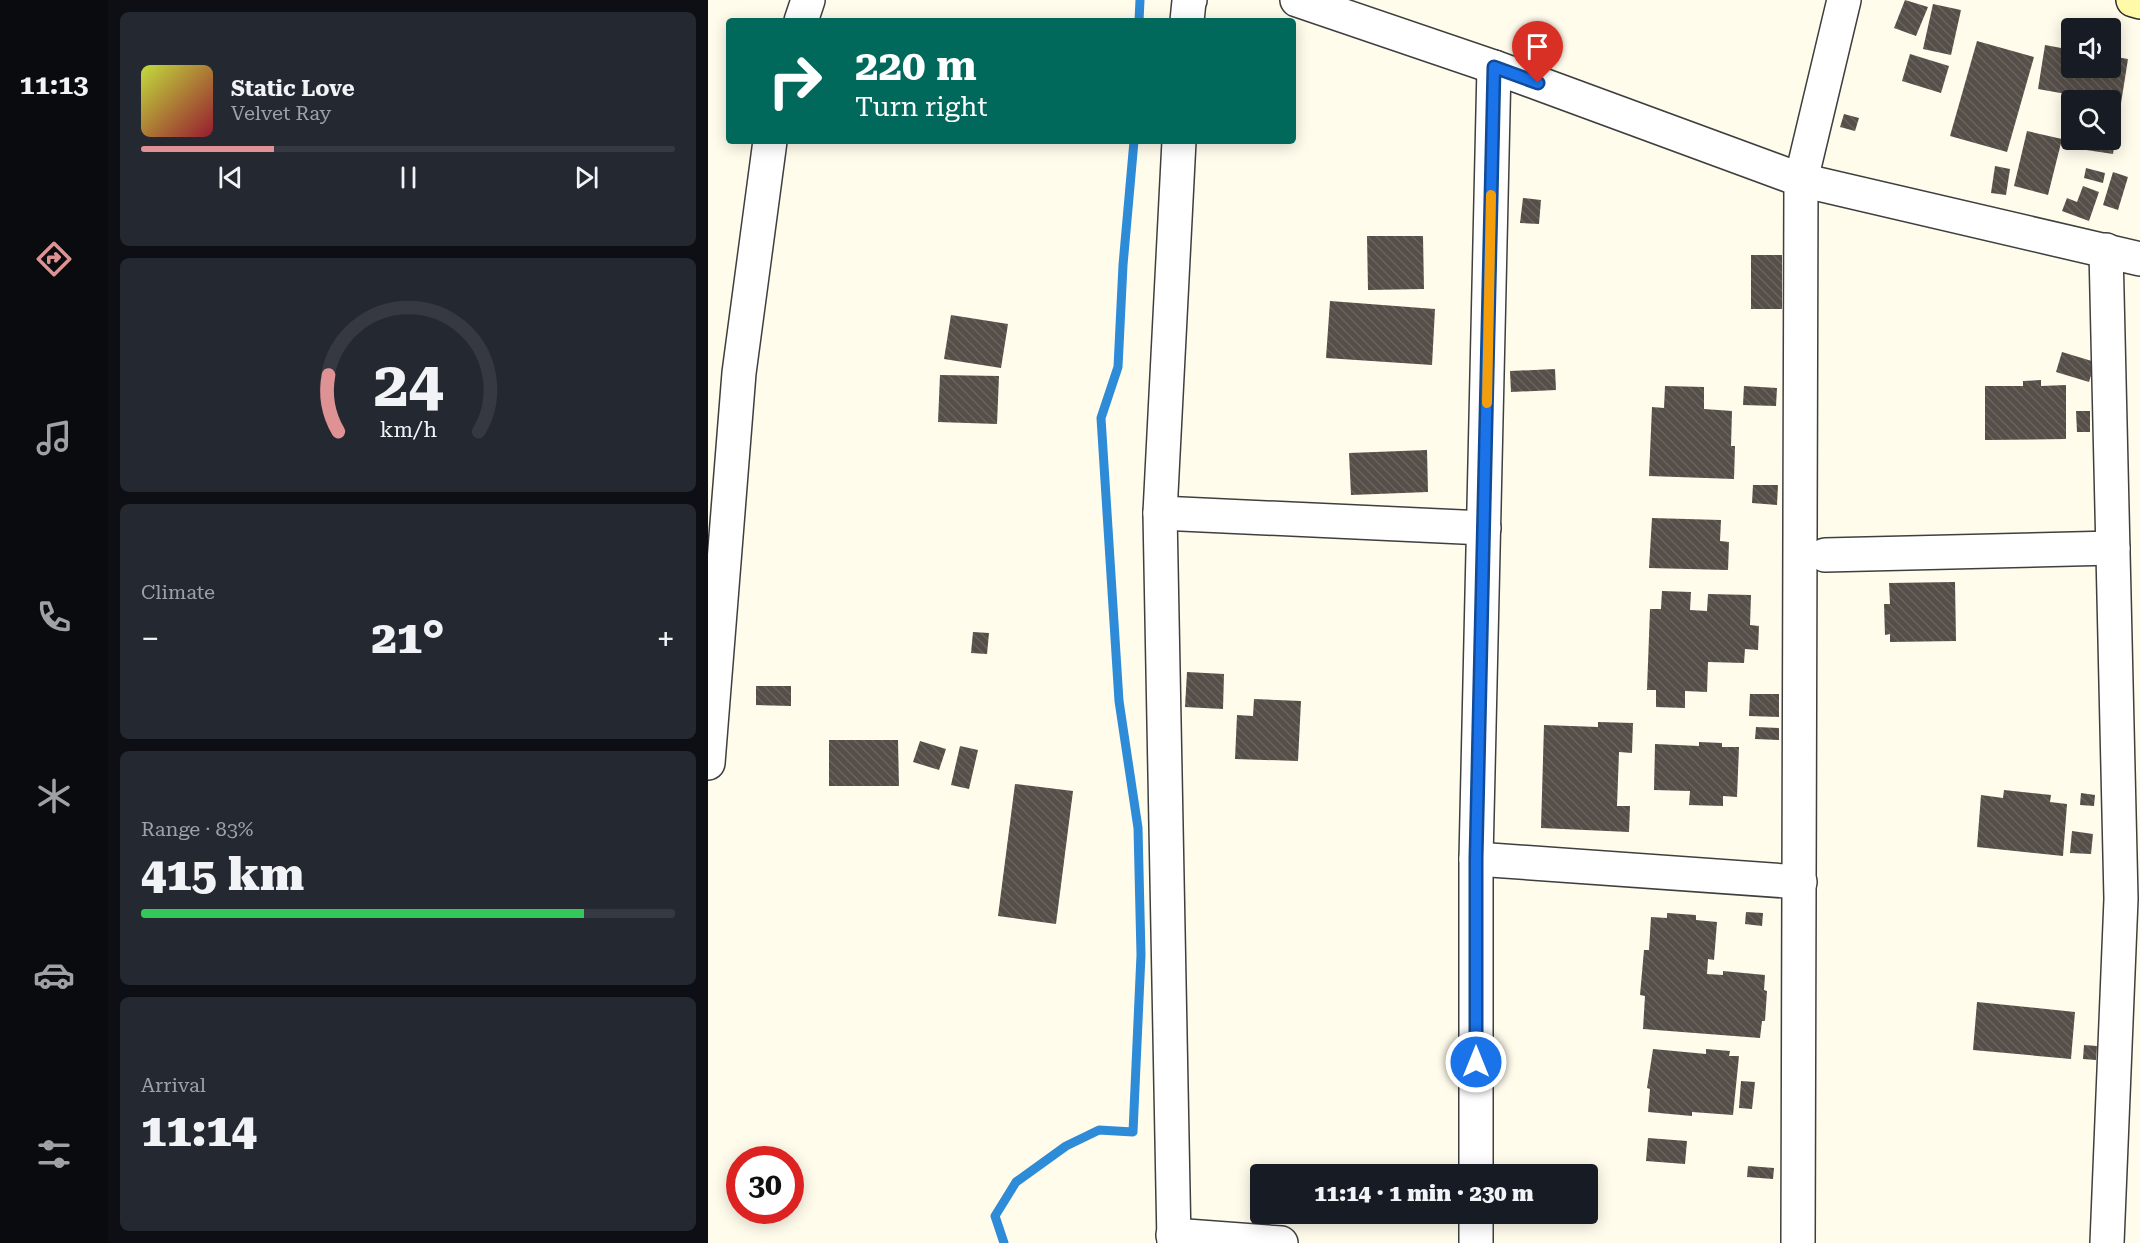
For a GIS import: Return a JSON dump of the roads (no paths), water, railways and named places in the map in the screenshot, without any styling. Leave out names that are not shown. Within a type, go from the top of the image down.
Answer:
[{"type":"main road","points":[[2133,0],[2140,2]]},
{"type":"street","points":[[802,18],[808,0]]},
{"type":"street","points":[[1187,18],[1190,0]]},
{"type":"street","points":[[1296,0],[1494,67],[1801,180],[2140,259]]},
{"type":"street","points":[[1798,1243],[1801,180],[1844,0]]},
{"type":"street","points":[[1476,1164],[1476,859],[1494,67]]},
{"type":"street","points":[[708,763],[739,373],[771,144]]},
{"type":"street","points":[[1179,144],[1160,513],[1174,1239],[1281,1243]]},
{"type":"street","points":[[2106,250],[2113,548],[2131,899],[2107,1243]]},
{"type":"street","points":[[1160,513],[1484,528]]},
{"type":"street","points":[[1825,555],[2113,548]]},
{"type":"street","points":[[1476,859],[1800,882]]},
{"type":"street","points":[[1476,1224],[1476,1243]]},
{"type":"waterway","points":[[1139,18],[1140,0]]},
{"type":"waterway","points":[[1004,1243],[995,1216],[1016,1182],[1066,1146],[1099,1130],[1133,1132],[1141,955],[1138,828],[1119,701],[1101,418],[1118,367],[1123,265],[1134,144]]}]
